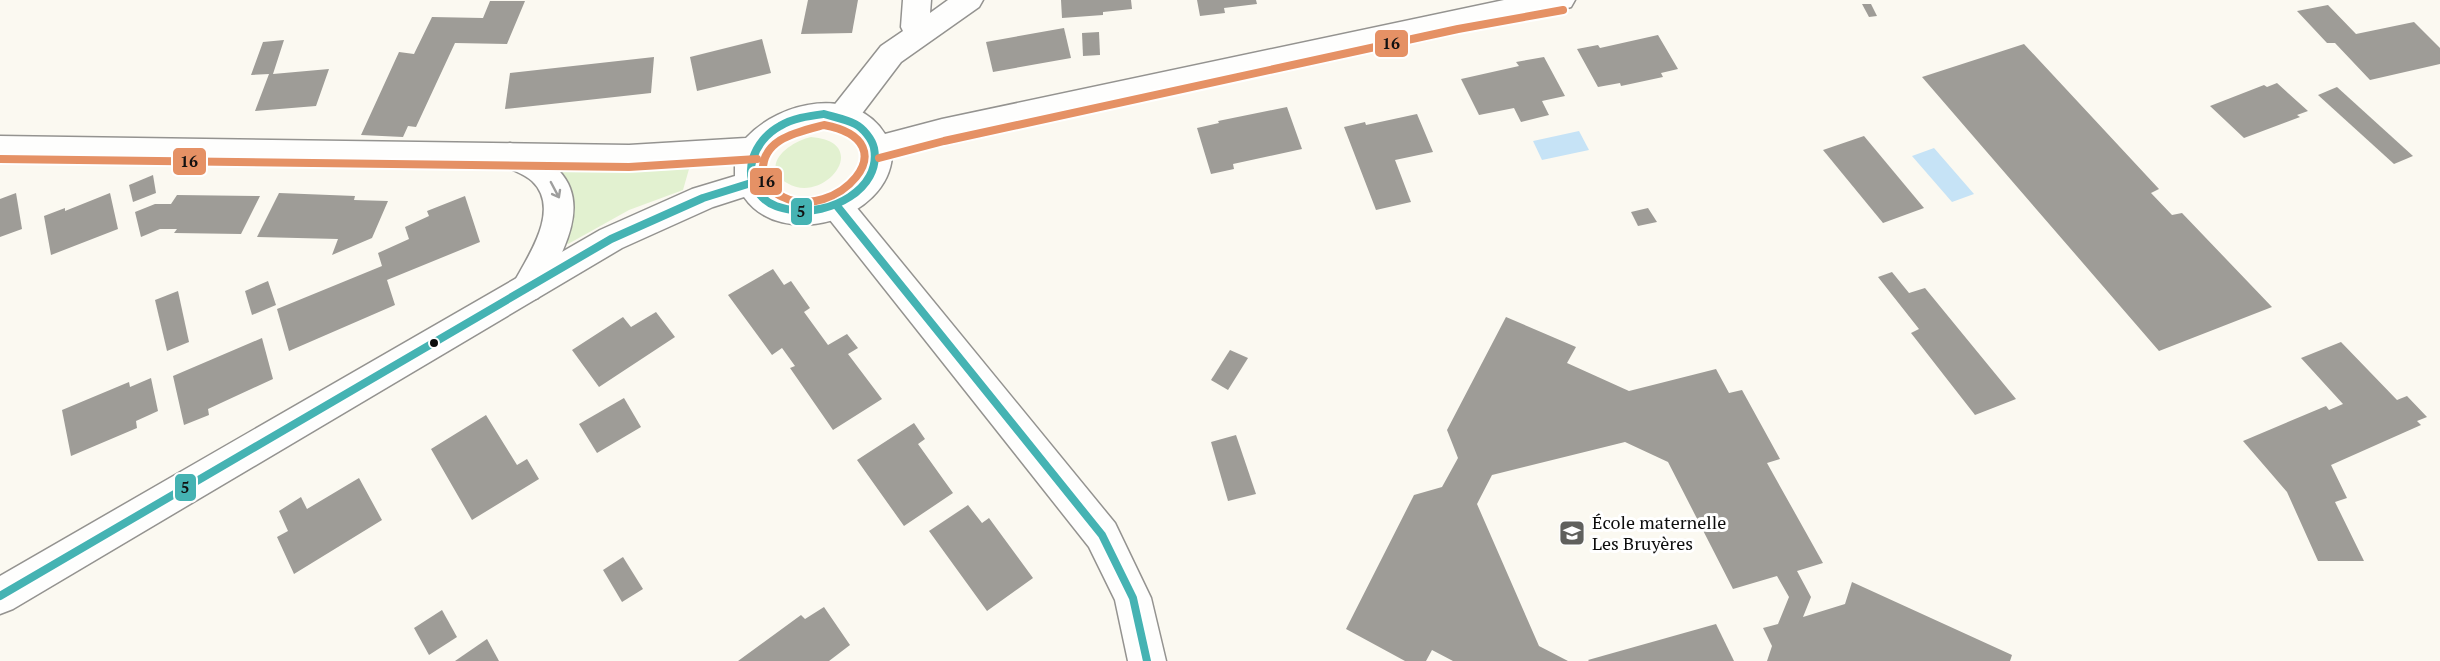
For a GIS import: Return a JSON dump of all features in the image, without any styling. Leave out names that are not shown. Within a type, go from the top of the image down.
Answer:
[{"type":"street","points":[[918,0],[915,27],[921,33]]},
{"type":"street","points":[[843,116],[891,54],[969,0]]},
{"type":"street","points":[[876,148],[942,131],[1456,19],[1561,0]]},
{"type":"street","points":[[824,114],[843,116],[868,132],[876,148],[876,162],[863,187],[837,206],[814,212],[793,212],[774,207],[759,197],[751,183],[751,160],[756,148],[768,134],[784,123],[803,116],[824,114]]},
{"type":"street","points":[[0,148],[629,157],[756,148]]},
{"type":"street","points":[[510,155],[544,173],[560,199],[556,231],[546,255],[527,288]]},
{"type":"street","points":[[0,596],[611,239],[703,198],[751,183]]},
{"type":"street","points":[[837,206],[1102,535],[1133,598],[1147,661]]},
{"type":"green space","points":[[811,137],[830,141],[839,150],[841,160],[827,180],[815,186],[801,188],[787,183],[779,176],[776,169],[777,162],[781,155],[795,143]]},
{"type":"green space","points":[[691,162],[683,190],[629,210],[568,244],[564,242],[569,191],[557,169],[624,171]]},
{"type":"water","points":[[1579,131],[1589,150],[1542,160],[1533,141]]},
{"type":"water","points":[[1934,148],[1974,194],[1952,202],[1912,156]]},
{"type":"building","points":[[808,0],[858,0],[852,33],[801,34]]},
{"type":"building","points":[[1061,0],[1131,0],[1132,9],[1103,12],[1103,15],[1062,18]]},
{"type":"building","points":[[1197,0],[1256,0],[1257,4],[1224,8],[1225,13],[1200,16]]},
{"type":"building","points":[[490,1],[525,1],[507,44],[455,43],[416,127],[408,126],[403,137],[361,135],[399,52],[414,54],[432,17],[483,18]]},
{"type":"building","points":[[1862,4],[1871,4],[1877,16],[1869,17]]},
{"type":"building","points":[[2328,5],[2356,34],[2414,22],[2440,48],[2440,64],[2370,80],[2335,43],[2327,43],[2297,11]]},
{"type":"building","points":[[1064,28],[1071,58],[993,72],[986,42]]},
{"type":"building","points":[[1099,32],[1100,55],[1083,56],[1082,33]]},
{"type":"building","points":[[1658,35],[1678,69],[1661,73],[1663,77],[1621,86],[1620,83],[1598,87],[1577,49],[1598,45],[1600,48]]},
{"type":"building","points":[[762,39],[771,73],[697,91],[690,57]]},
{"type":"building","points":[[284,40],[273,74],[329,69],[316,106],[255,111],[269,74],[251,75],[263,42]]},
{"type":"building","points":[[2024,44],[2159,189],[2151,193],[2172,215],[2182,213],[2272,307],[2159,351],[1922,77]]},
{"type":"building","points":[[654,57],[651,93],[505,109],[510,73]]},
{"type":"building","points":[[1544,57],[1565,96],[1542,101],[1549,115],[1521,122],[1514,108],[1479,115],[1461,79],[1519,66],[1516,62]]},
{"type":"building","points":[[2277,83],[2308,111],[2297,115],[2300,117],[2244,138],[2210,106],[2264,85],[2267,87]]},
{"type":"building","points":[[2337,87],[2413,156],[2394,164],[2318,95]]},
{"type":"building","points":[[1287,107],[1302,149],[1233,164],[1234,169],[1211,174],[1197,128],[1219,123],[1218,121]]},
{"type":"building","points":[[1417,114],[1433,152],[1395,160],[1411,202],[1376,210],[1344,127],[1365,122],[1366,125]]},
{"type":"building","points":[[1864,136],[1924,208],[1883,223],[1823,150]]},
{"type":"building","points":[[153,175],[156,193],[133,202],[129,185]]},
{"type":"building","points":[[16,193],[22,229],[0,237],[0,199]]},
{"type":"building","points":[[110,193],[118,229],[51,255],[44,216],[65,208],[65,211]]},
{"type":"building","points":[[279,193],[355,196],[354,200],[388,201],[372,238],[332,255],[338,239],[257,237]]},
{"type":"building","points":[[177,195],[260,196],[241,234],[174,233],[177,229],[160,229],[141,237],[135,212],[155,204],[171,204]]},
{"type":"building","points":[[465,196],[480,242],[387,280],[395,305],[289,351],[277,309],[382,266],[378,253],[409,239],[405,227],[429,216],[427,211]]},
{"type":"building","points":[[1648,208],[1657,222],[1638,226],[1631,212]]},
{"type":"building","points":[[773,269],[784,285],[791,281],[810,308],[804,312],[828,345],[847,334],[858,348],[848,354],[882,399],[833,430],[790,368],[795,366],[782,348],[772,355],[728,295]]},
{"type":"building","points":[[1892,272],[1909,293],[1925,288],[2016,399],[1975,415],[1911,333],[1919,329],[1878,277]]},
{"type":"building","points":[[268,281],[276,305],[252,315],[245,291]]},
{"type":"building","points":[[178,291],[189,342],[167,351],[155,300]]},
{"type":"building","points":[[656,312],[675,337],[599,387],[572,350],[623,317],[631,327]]},
{"type":"building","points":[[1506,317],[1576,347],[1567,363],[1629,391],[1716,369],[1729,393],[1742,390],[1780,459],[1767,463],[1823,563],[1797,571],[1811,597],[1803,617],[1845,604],[1852,582],[2012,655],[2010,661],[1767,661],[1772,646],[1763,628],[1778,624],[1789,597],[1777,576],[1733,589],[1668,462],[1625,442],[1492,475],[1477,504],[1539,646],[1568,661],[1453,661],[1432,650],[1426,661],[1405,661],[1346,629],[1414,495],[1442,487],[1458,458],[1447,430]]},
{"type":"building","points":[[262,338],[273,379],[208,409],[209,415],[184,425],[173,376]]},
{"type":"building","points":[[2341,342],[2397,400],[2407,396],[2427,417],[2417,421],[2421,425],[2331,465],[2347,498],[2335,502],[2364,561],[2318,561],[2287,492],[2243,441],[2326,406],[2329,410],[2343,404],[2301,358]]},
{"type":"building","points":[[1230,350],[1248,358],[1228,390],[1211,380]]},
{"type":"building","points":[[151,378],[158,411],[136,421],[137,428],[71,456],[62,410],[129,382],[130,387]]},
{"type":"building","points":[[624,398],[641,427],[597,453],[579,424]]},
{"type":"building","points":[[486,415],[517,465],[527,459],[539,479],[472,520],[431,449]]},
{"type":"building","points":[[914,423],[925,439],[918,444],[953,493],[904,526],[857,460]]},
{"type":"building","points":[[1236,435],[1256,494],[1228,501],[1211,442]]},
{"type":"building","points":[[359,478],[382,520],[294,574],[277,537],[288,531],[279,511],[301,497],[307,509]]},
{"type":"building","points":[[968,505],[982,523],[989,518],[1033,578],[987,611],[929,531]]},
{"type":"building","points":[[623,557],[643,589],[622,602],[603,570]]},
{"type":"building","points":[[824,607],[850,645],[829,661],[738,661],[801,615],[805,619]]},
{"type":"building","points":[[442,610],[457,637],[429,655],[414,628]]},
{"type":"building","points":[[1716,624],[1734,661],[1588,660]]},
{"type":"building","points":[[487,639],[499,661],[455,661]]},
{"type":"transit line","name":"16","points":[[879,158],[944,141],[1458,29],[1563,10]]},
{"type":"transit line","name":"5","points":[[824,114],[856,124],[873,140],[876,159],[869,178],[853,195],[831,207],[805,212],[777,207],[764,200],[751,181],[752,158],[758,147],[781,125],[799,118],[824,114]]},
{"type":"transit line","name":"16","points":[[824,125],[849,132],[861,143],[865,149],[866,158],[858,175],[838,193],[813,202],[791,201],[774,193],[764,179],[762,163],[771,146],[791,133],[824,125]]},
{"type":"transit line","name":"16","points":[[0,159],[629,167],[757,159]]},
{"type":"transit line","name":"5","points":[[0,596],[611,239],[703,198],[751,183]]},
{"type":"transit line","name":"5","points":[[837,206],[1102,535],[1133,598],[1147,661]]},
{"type":"place","name":"École maternelle Les Bruyères","points":[[1572,533]]}]
